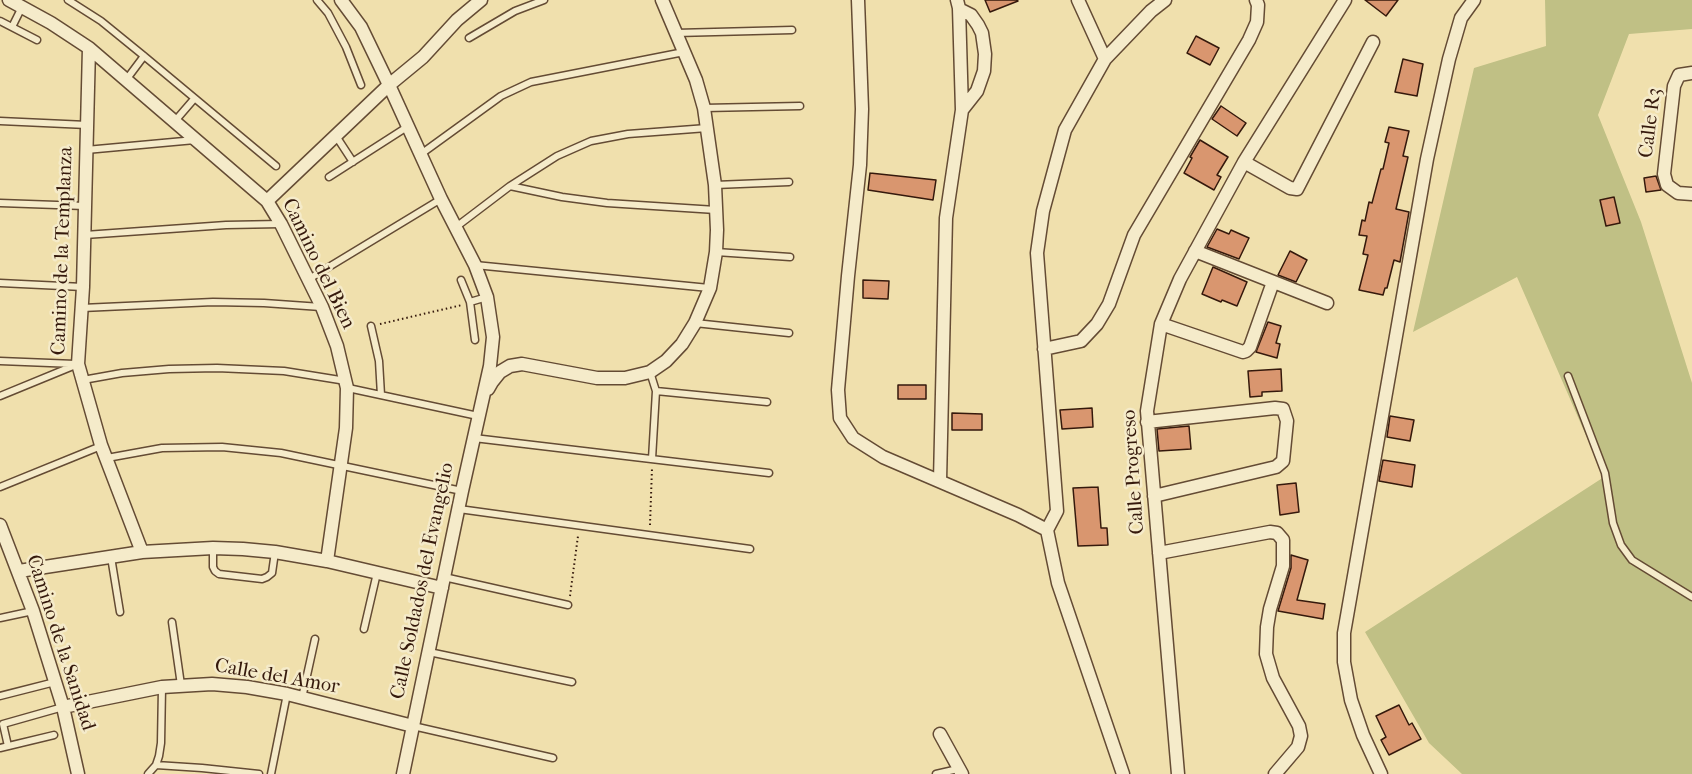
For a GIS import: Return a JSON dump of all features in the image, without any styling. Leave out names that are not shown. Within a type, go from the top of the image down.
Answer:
[{"type":"street","name":"Camino del Bien","points":[[9,0],[89,48],[267,201],[281,224],[322,307],[337,346],[346,385],[346,428],[327,561]]},
{"type":"street","points":[[341,0],[361,27],[441,199],[475,265],[487,297],[493,337],[484,397]]},
{"type":"street","points":[[267,201],[389,85],[423,57],[457,20],[481,0]]},
{"type":"street","points":[[484,397],[500,372],[510,366],[522,364],[597,378],[626,378],[650,372],[666,361],[682,344],[695,323],[710,288],[716,252],[715,185],[704,108],[696,80],[662,0]]},
{"type":"street","points":[[858,0],[862,109],[860,165],[838,390],[840,418],[853,438],[883,457],[1018,515],[1047,530]]},
{"type":"street","points":[[1078,0],[1105,59]]},
{"type":"street","points":[[1123,774],[1058,583],[1047,530],[1057,511],[1037,253],[1043,211],[1065,130],[1105,59],[1151,11],[1165,0]]},
{"type":"street","points":[[1044,349],[1081,341],[1097,324],[1109,304],[1134,235],[1249,40],[1257,22],[1256,0]]},
{"type":"street","name":"Calle Progreso","points":[[1178,774],[1146,411],[1161,324],[1180,279],[1244,162],[1345,0]]},
{"type":"street","points":[[1382,774],[1363,735],[1351,700],[1344,662],[1344,633],[1427,159],[1449,59],[1461,18],[1474,0]]},
{"type":"street","points":[[939,481],[946,218],[962,110],[958,5]]},
{"type":"street","points":[[958,5],[971,15],[978,25],[982,33],[985,54],[984,71],[977,91],[962,110]]},
{"type":"street","points":[[1244,162],[1290,188],[1297,189],[1373,42]]},
{"type":"street","name":"Camino de la Templanza","points":[[89,48],[85,236],[78,364],[101,445],[142,552]]},
{"type":"street","name":"Calle R3","points":[[1692,73],[1679,75],[1674,86],[1664,174],[1667,185],[1678,193],[1692,194]]},
{"type":"street","points":[[1195,251],[1327,303]]},
{"type":"street","points":[[1161,324],[1243,352],[1246,351],[1250,347],[1273,282]]},
{"type":"street","name":"Calle Soldados del Evangelio","points":[[403,774],[458,508],[484,397]]},
{"type":"street","points":[[1147,422],[1275,408],[1284,409],[1287,421],[1283,461],[1276,467],[1154,496]]},
{"type":"street","name":"Camino de la Sanidad","points":[[0,526],[33,611],[63,707],[78,774]]},
{"type":"street","points":[[1159,553],[1270,532],[1277,533],[1283,540],[1283,566],[1270,609],[1266,654],[1273,678],[1299,726],[1301,736],[1298,747],[1275,774]]},
{"type":"street","points":[[19,571],[142,552],[213,548],[275,552],[377,573],[443,582]]},
{"type":"street","name":"Calle del Amor","points":[[63,707],[162,687],[212,684],[287,694],[413,726]]},
{"type":"street","points":[[940,734],[960,772]]},
{"type":"lane","points":[[68,0],[101,21],[276,166]]},
{"type":"lane","points":[[317,0],[328,13],[346,46],[361,85]]},
{"type":"lane","points":[[469,38],[515,11],[544,0]]},
{"type":"lane","points":[[12,27],[22,7]]},
{"type":"lane","points":[[0,21],[37,40]]},
{"type":"lane","points":[[675,33],[792,30]]},
{"type":"lane","points":[[420,154],[501,96],[531,82],[684,52]]},
{"type":"lane","points":[[126,80],[144,56]]},
{"type":"lane","points":[[175,122],[194,99]]},
{"type":"lane","points":[[704,108],[800,106]]},
{"type":"lane","points":[[0,121],[87,125]]},
{"type":"lane","points":[[329,177],[408,127]]},
{"type":"lane","points":[[455,227],[510,186],[557,156],[591,141],[628,134],[707,128]]},
{"type":"lane","points":[[336,136],[352,162]]},
{"type":"lane","points":[[86,150],[196,140]]},
{"type":"lane","points":[[715,185],[789,182]]},
{"type":"lane","points":[[510,186],[562,197],[607,203],[716,210]]},
{"type":"lane","points":[[309,279],[441,199]]},
{"type":"lane","points":[[0,203],[85,206]]},
{"type":"lane","points":[[85,236],[226,225],[281,224]]},
{"type":"lane","points":[[716,252],[790,257]]},
{"type":"lane","points":[[475,265],[710,288]]},
{"type":"lane","points":[[461,280],[470,302],[475,340]]},
{"type":"lane","points":[[0,284],[83,287]]},
{"type":"lane","points":[[470,302],[487,297]]},
{"type":"lane","points":[[82,308],[213,302],[322,307]]},
{"type":"lane","points":[[695,323],[789,333]]},
{"type":"lane","points":[[371,326],[379,361],[381,395]]},
{"type":"lane","points":[[0,361],[78,364]]},
{"type":"lane","points":[[0,396],[78,364]]},
{"type":"lane","points":[[82,380],[122,373],[169,369],[217,368],[284,371],[479,416]]},
{"type":"lane","points":[[650,372],[656,391],[652,459]]},
{"type":"lane","points":[[1568,376],[1605,473],[1613,523],[1622,545],[1632,560],[1692,597]]},
{"type":"lane","points":[[656,391],[767,402]]},
{"type":"lane","points":[[474,438],[769,473]]},
{"type":"lane","points":[[0,487],[101,445]]},
{"type":"lane","points":[[106,458],[162,448],[222,447],[281,453],[462,491]]},
{"type":"lane","points":[[458,508],[750,549]]},
{"type":"lane","points":[[213,548],[215,572],[225,576],[262,579],[272,573],[275,552]]},
{"type":"lane","points":[[111,557],[120,612]]},
{"type":"lane","points":[[364,629],[377,573]]},
{"type":"lane","points":[[443,582],[568,605]]},
{"type":"lane","points":[[0,618],[33,611]]},
{"type":"lane","points":[[172,622],[181,685]]},
{"type":"lane","points":[[302,698],[315,639]]},
{"type":"lane","points":[[429,652],[572,682]]},
{"type":"lane","points":[[0,696],[55,682]]},
{"type":"lane","points":[[148,774],[156,765],[161,743],[162,687]]},
{"type":"lane","points":[[271,774],[287,694]]},
{"type":"lane","points":[[8,746],[3,724],[63,707]]},
{"type":"lane","points":[[413,726],[553,758]]},
{"type":"lane","points":[[0,748],[54,735]]},
{"type":"lane","points":[[156,765],[259,774]]},
{"type":"lane","points":[[936,774],[960,772]]},
{"type":"path","points":[[371,326],[458,307],[470,302]]},
{"type":"path","points":[[649,534],[652,459]]},
{"type":"path","points":[[568,605],[579,525]]},
{"type":"green space","points":[[1545,0],[1692,0],[1692,29],[1629,34],[1598,115],[1641,222],[1692,383],[1692,774],[1462,774],[1429,743],[1365,632],[1604,477],[1517,277],[1413,332],[1474,68],[1546,46]]},
{"type":"building","points":[[985,0],[1017,0],[1018,1],[990,12]]},
{"type":"building","points":[[1365,0],[1398,0],[1386,16]]},
{"type":"building","points":[[1196,36],[1219,48],[1210,65],[1187,53]]},
{"type":"building","points":[[1403,59],[1423,64],[1417,96],[1395,92]]},
{"type":"building","points":[[1221,106],[1246,123],[1237,136],[1212,119]]},
{"type":"building","points":[[1389,127],[1409,131],[1403,156],[1408,157],[1396,209],[1409,212],[1400,262],[1394,260],[1383,295],[1359,290],[1368,255],[1363,254],[1367,236],[1359,235],[1362,220],[1365,221],[1369,202],[1372,203],[1381,169],[1383,169],[1389,143],[1385,142]]},
{"type":"building","points":[[1200,140],[1228,157],[1217,175],[1221,177],[1214,190],[1184,173]]},
{"type":"building","points":[[870,173],[936,180],[933,200],[868,190]]},
{"type":"building","points":[[1656,176],[1661,190],[1646,192],[1644,178]]},
{"type":"building","points":[[1614,197],[1620,223],[1606,226],[1600,200]]},
{"type":"building","points":[[1217,229],[1229,234],[1231,230],[1249,238],[1239,259],[1207,247]]},
{"type":"building","points":[[1290,251],[1307,260],[1296,282],[1278,275]]},
{"type":"building","points":[[1213,267],[1247,282],[1237,306],[1202,294]]},
{"type":"building","points":[[863,280],[889,281],[888,299],[863,298]]},
{"type":"building","points":[[1268,322],[1281,326],[1276,343],[1280,344],[1277,358],[1256,352]]},
{"type":"building","points":[[1281,369],[1282,391],[1262,392],[1262,396],[1250,397],[1248,371]]},
{"type":"building","points":[[898,385],[926,385],[926,399],[898,399]]},
{"type":"building","points":[[1092,408],[1093,427],[1062,429],[1060,410]]},
{"type":"building","points":[[952,413],[982,414],[982,430],[952,430]]},
{"type":"building","points":[[1390,416],[1414,420],[1410,441],[1387,437]]},
{"type":"building","points":[[1189,426],[1191,449],[1159,451],[1157,429]]},
{"type":"building","points":[[1383,460],[1415,465],[1412,487],[1379,481]]},
{"type":"building","points":[[1296,483],[1299,512],[1280,515],[1277,485]]},
{"type":"building","points":[[1098,487],[1101,528],[1107,528],[1108,545],[1078,546],[1073,488]]},
{"type":"building","points":[[1291,555],[1308,560],[1297,600],[1325,604],[1323,619],[1278,611],[1291,568]]},
{"type":"building","points":[[1399,705],[1409,725],[1412,723],[1421,739],[1389,755],[1381,740],[1386,737],[1376,716]]}]
